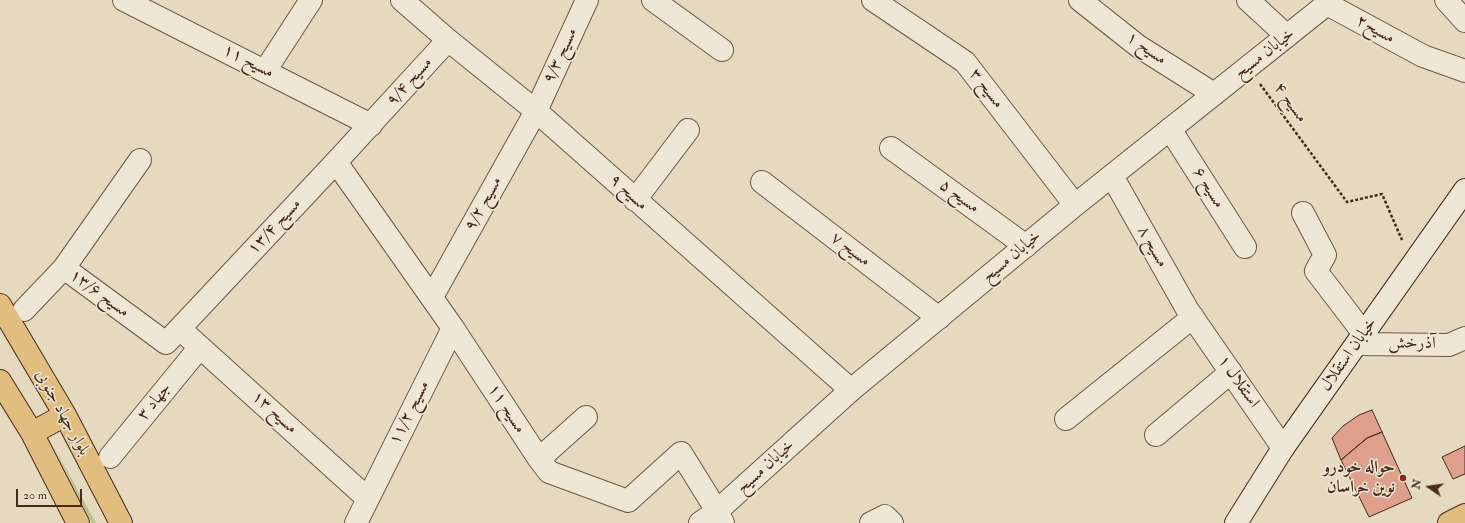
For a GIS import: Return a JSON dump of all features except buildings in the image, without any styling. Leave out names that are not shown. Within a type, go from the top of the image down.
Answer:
[{"type":"main road","name":"بلوار جهاد جنوبی","points":[[0,305],[65,415],[121,523]]},
{"type":"main road","points":[[0,381],[32,433],[78,523]]},
{"type":"main road","points":[[32,433],[65,415]]},
{"type":"main road","points":[[1449,523],[1465,515]]},
{"type":"street","name":"مسیح ۱۱","points":[[124,0],[371,125]]},
{"type":"street","points":[[264,71],[311,0]]},
{"type":"street","name":"مسیح ۹","points":[[402,0],[448,40],[536,111],[851,390]]},
{"type":"street","name":"مسیح ۹/۳","points":[[536,111],[587,0]]},
{"type":"street","points":[[653,0],[722,50]]},
{"type":"street","name":"مسیح ۳","points":[[873,0],[966,62],[1075,205]]},
{"type":"street","name":"مسیح ۱","points":[[1080,0],[1138,46],[1214,94]]},
{"type":"street","points":[[1248,0],[1287,36]]},
{"type":"street","points":[[1446,0],[1465,21]]},
{"type":"street","name":"خیابان مسیح","points":[[713,519],[851,390],[1075,205],[1330,2]]},
{"type":"street","name":"مسیح۲","points":[[1330,2],[1423,56],[1465,71]]},
{"type":"street","name":"مسیح ۹/۴","points":[[371,125],[448,40]]},
{"type":"street","name":"مسیح ۹/۲","points":[[432,297],[536,111]]},
{"type":"street","name":"مسیح ۱۳/۴","points":[[180,328],[371,125]]},
{"type":"street","name":"مسیح ۶","points":[[1170,129],[1245,247]]},
{"type":"street","points":[[635,200],[688,130]]},
{"type":"street","name":"مسیح ۵","points":[[891,148],[1026,246]]},
{"type":"street","name":"مسیح ۱۳/۶","points":[[140,160],[64,268],[166,343],[180,328]]},
{"type":"street","name":"مسیح ۱۱","points":[[336,162],[432,297],[549,472],[628,501],[680,453],[713,519]]},
{"type":"street","name":"مسیح ۸","points":[[1112,176],[1193,317]]},
{"type":"street","name":"مسیح ۷","points":[[762,182],[939,318]]},
{"type":"street","name":"خیابان استقلال","points":[[1236,523],[1283,448],[1465,190]]},
{"type":"street","points":[[1303,213],[1325,255],[1316,271],[1360,339]]},
{"type":"street","points":[[24,310],[64,268]]},
{"type":"street","points":[[1066,419],[1193,317]]},
{"type":"street","name":"استقلال ۱","points":[[1193,317],[1283,448]]},
{"type":"street","name":"مسیح ۱۳","points":[[180,328],[368,498]]},
{"type":"street","name":"مسیح ۱۱/۲","points":[[356,523],[453,328]]},
{"type":"street","name":"آذرخش","points":[[1360,339],[1449,345],[1465,338]]},
{"type":"street","name":"جهاد ۳","points":[[110,457],[200,347]]},
{"type":"street","points":[[1156,434],[1231,372]]},
{"type":"street","points":[[540,459],[586,417]]},
{"type":"street","points":[[1250,501],[1252,523]]},
{"type":"street","points":[[871,523],[885,516],[892,523]]},
{"type":"path","name":"مسیح ۴","points":[[1248,67],[1347,202],[1382,194],[1413,264]]},
{"type":"green space","points":[[52,444],[96,523],[92,523]]},
{"type":"place","name":"حواله خودرو نوین خراسان","points":[[1403,478]]}]
